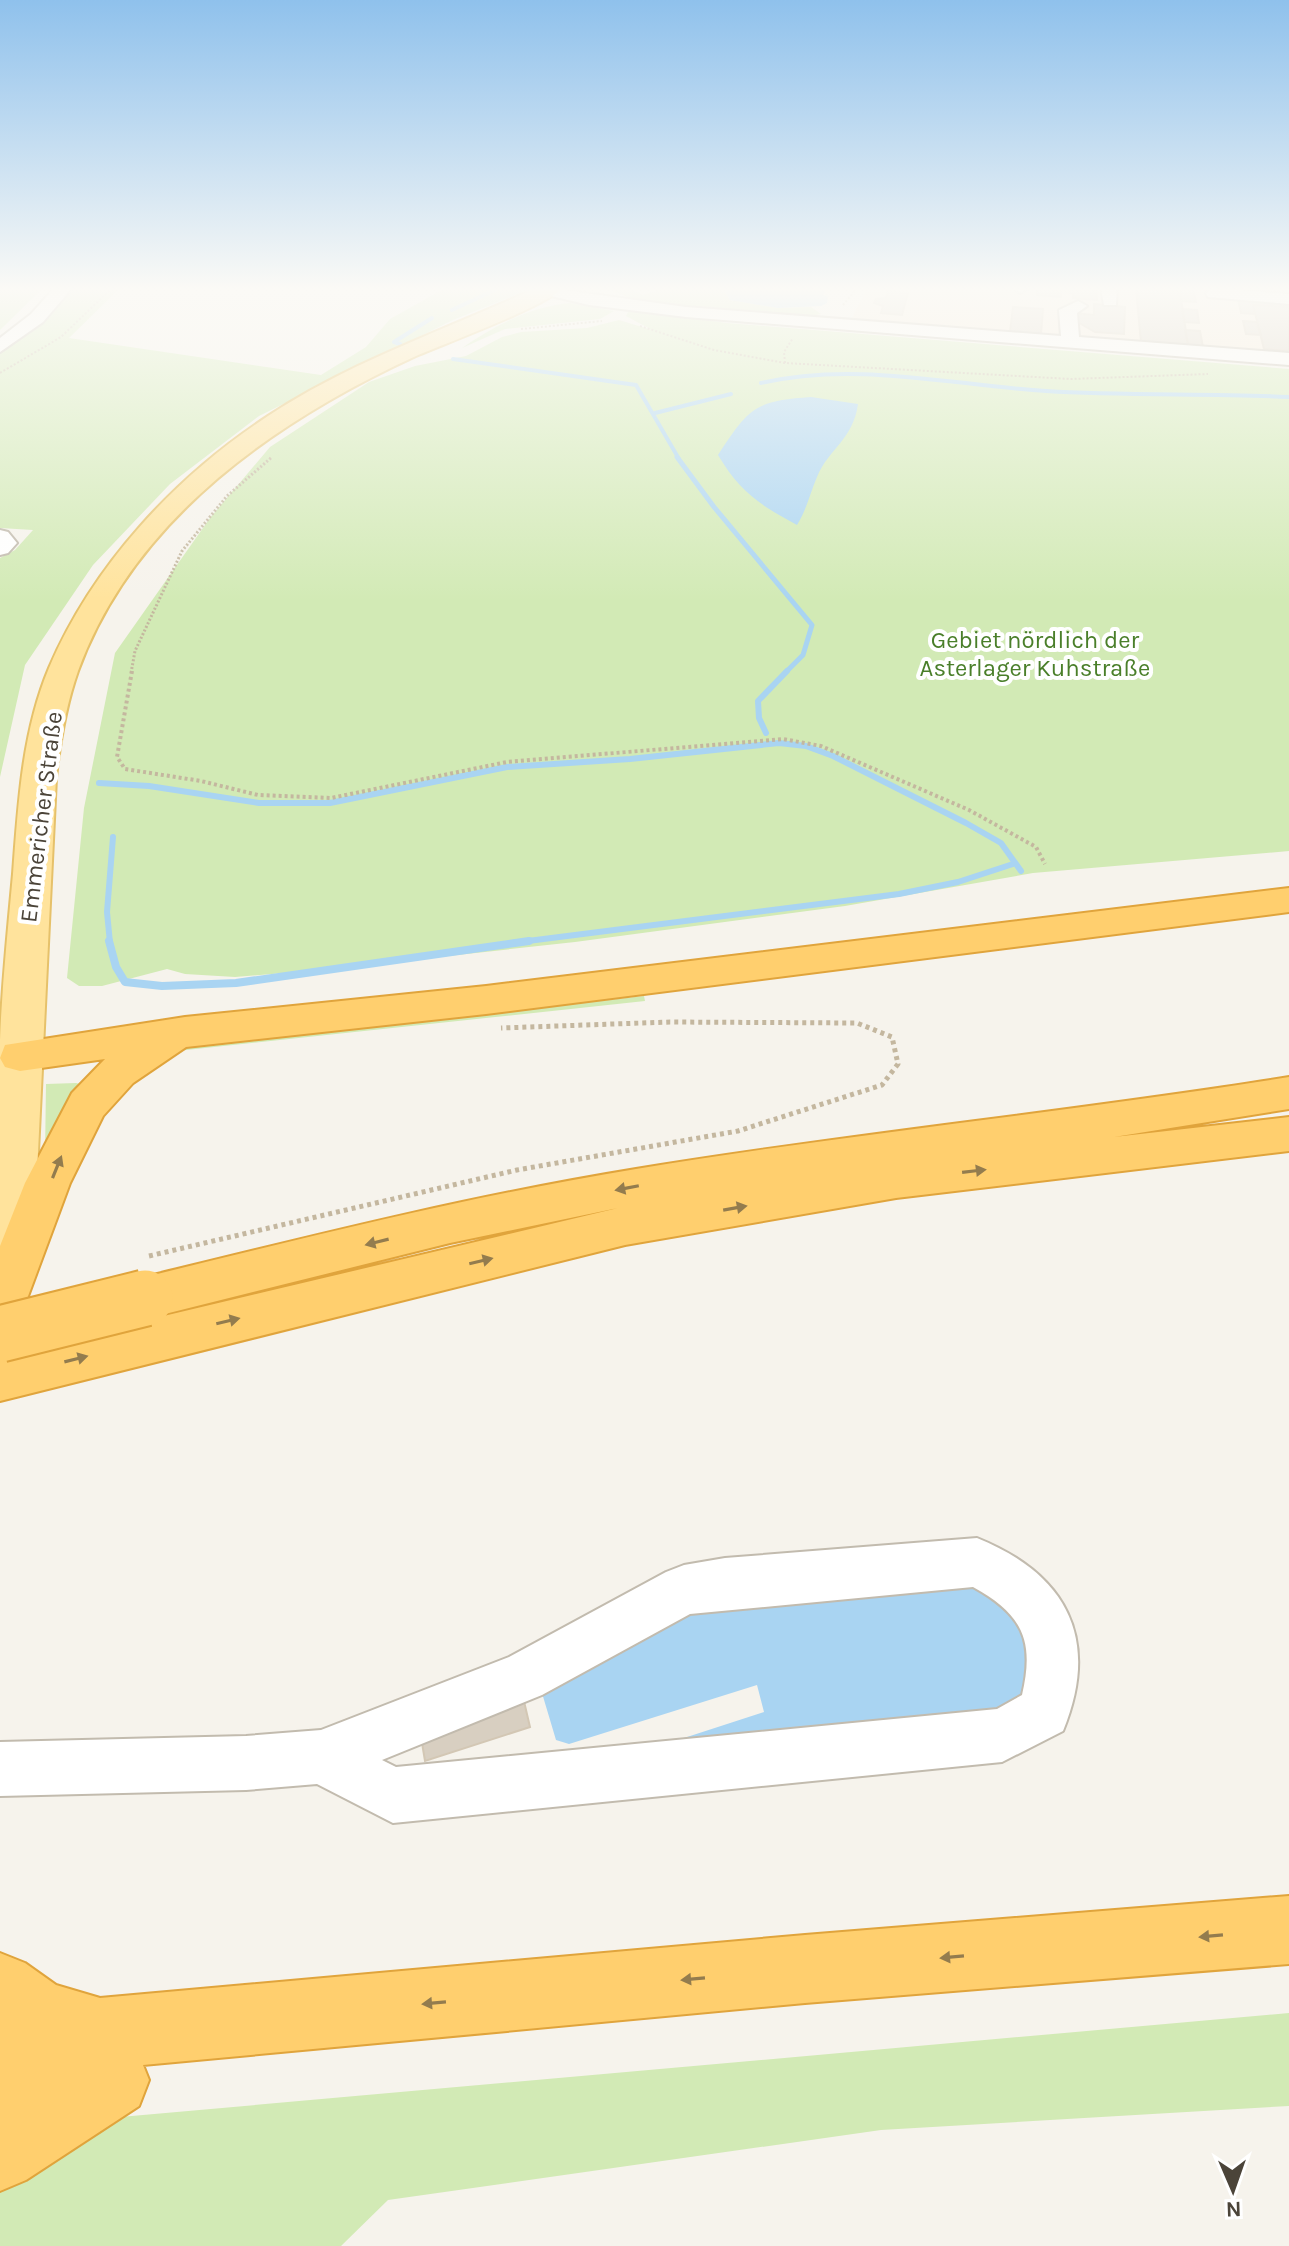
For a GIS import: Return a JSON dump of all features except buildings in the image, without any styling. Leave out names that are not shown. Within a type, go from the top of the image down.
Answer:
[{"type":"highway","points":[[10,1045],[783,954],[1289,882]]},
{"type":"highway","points":[[10,1045],[185,1032],[502,999],[1289,900]]},
{"type":"highway","points":[[185,1032],[127,1064],[103,1086],[82,1113],[3,1313],[147,1298],[625,1226],[896,1180],[1277,1141]]},
{"type":"highway","points":[[0,1378],[147,1298],[467,1220],[633,1187],[815,1159],[1182,1112],[1289,1093]]},
{"type":"highway","points":[[815,1159],[1289,1107]]},
{"type":"highway","points":[[0,2095],[108,2057],[821,1968],[1289,1930]]},
{"type":"highway","points":[[0,1988],[108,2057]]},
{"type":"highway","points":[[0,2043],[108,2057]]},
{"type":"highway","points":[[0,2154],[108,2057]]},
{"type":"main road","name":"Emmericher Straße","points":[[0,1359],[10,1045],[35,826],[54,702],[63,670],[93,611],[129,559],[180,500],[229,455],[275,422],[329,392]]},
{"type":"street","points":[[0,537],[5,543],[0,548]]},
{"type":"street","points":[[0,1769],[321,1757],[524,1677],[684,1590],[725,1583],[977,1562],[1005,1576],[1038,1602],[1052,1640],[1055,1675],[1044,1712],[1002,1735],[393,1795],[321,1757]]},
{"type":"path","points":[[280,449],[227,496],[182,551],[135,651],[117,757],[125,769],[201,781],[258,795],[331,798],[507,762],[783,739],[821,746],[969,810],[1036,847],[1045,864]]},
{"type":"path","points":[[147,1298],[517,1170],[738,1131],[882,1085],[897,1073],[901,1058],[892,1037],[857,1023],[670,1022],[485,1029]]},
{"type":"green space","points":[[0,392],[308,392],[259,416],[170,484],[93,565],[25,665],[0,777],[0,558],[15,550],[33,530],[0,528]]},
{"type":"green space","name":"Gebiet nördlich der Asterlager Kuhstraße","points":[[354,392],[1289,392],[1289,851],[1033,873],[845,906],[575,942],[235,977],[185,974],[167,969],[102,986],[79,986],[67,978],[84,808],[115,653],[210,518],[270,447]]},
{"type":"green space","points":[[644,996],[645,1001],[177,1051],[188,1046]]},
{"type":"green space","points":[[76,1083],[88,1086],[45,1156],[46,1084]]},
{"type":"green space","points":[[1289,2013],[1289,2106],[881,2130],[388,2200],[341,2246],[0,2246],[0,2182],[109,2118]]},
{"type":"water","points":[[811,397],[858,404],[851,427],[822,467],[797,525],[752,496],[734,479],[718,455],[746,417],[755,410],[777,401]]},
{"type":"water","points":[[945,1576],[1011,1592],[1041,1681],[995,1721],[607,1763],[764,1712],[757,1685],[569,1744],[556,1740],[539,1683],[663,1613]]},
{"type":"waterway","points":[[640,392],[679,459]]},
{"type":"waterway","points":[[1071,392],[1289,397]]},
{"type":"waterway","points":[[655,413],[731,394]]},
{"type":"waterway","points":[[677,457],[714,507],[812,625],[803,655],[787,671]]},
{"type":"waterway","points":[[766,733],[759,718],[758,701],[787,671]]},
{"type":"waterway","points":[[99,783],[149,786],[259,803],[330,803],[507,767],[630,759],[779,743],[806,746],[833,756],[966,823],[1001,843],[1021,871]]},
{"type":"waterway","points":[[110,943],[107,912],[113,837]]},
{"type":"waterway","points":[[512,943],[899,894],[958,882],[1013,864]]},
{"type":"waterway","points":[[109,941],[116,967],[125,982],[162,986],[236,983],[529,941]]}]
